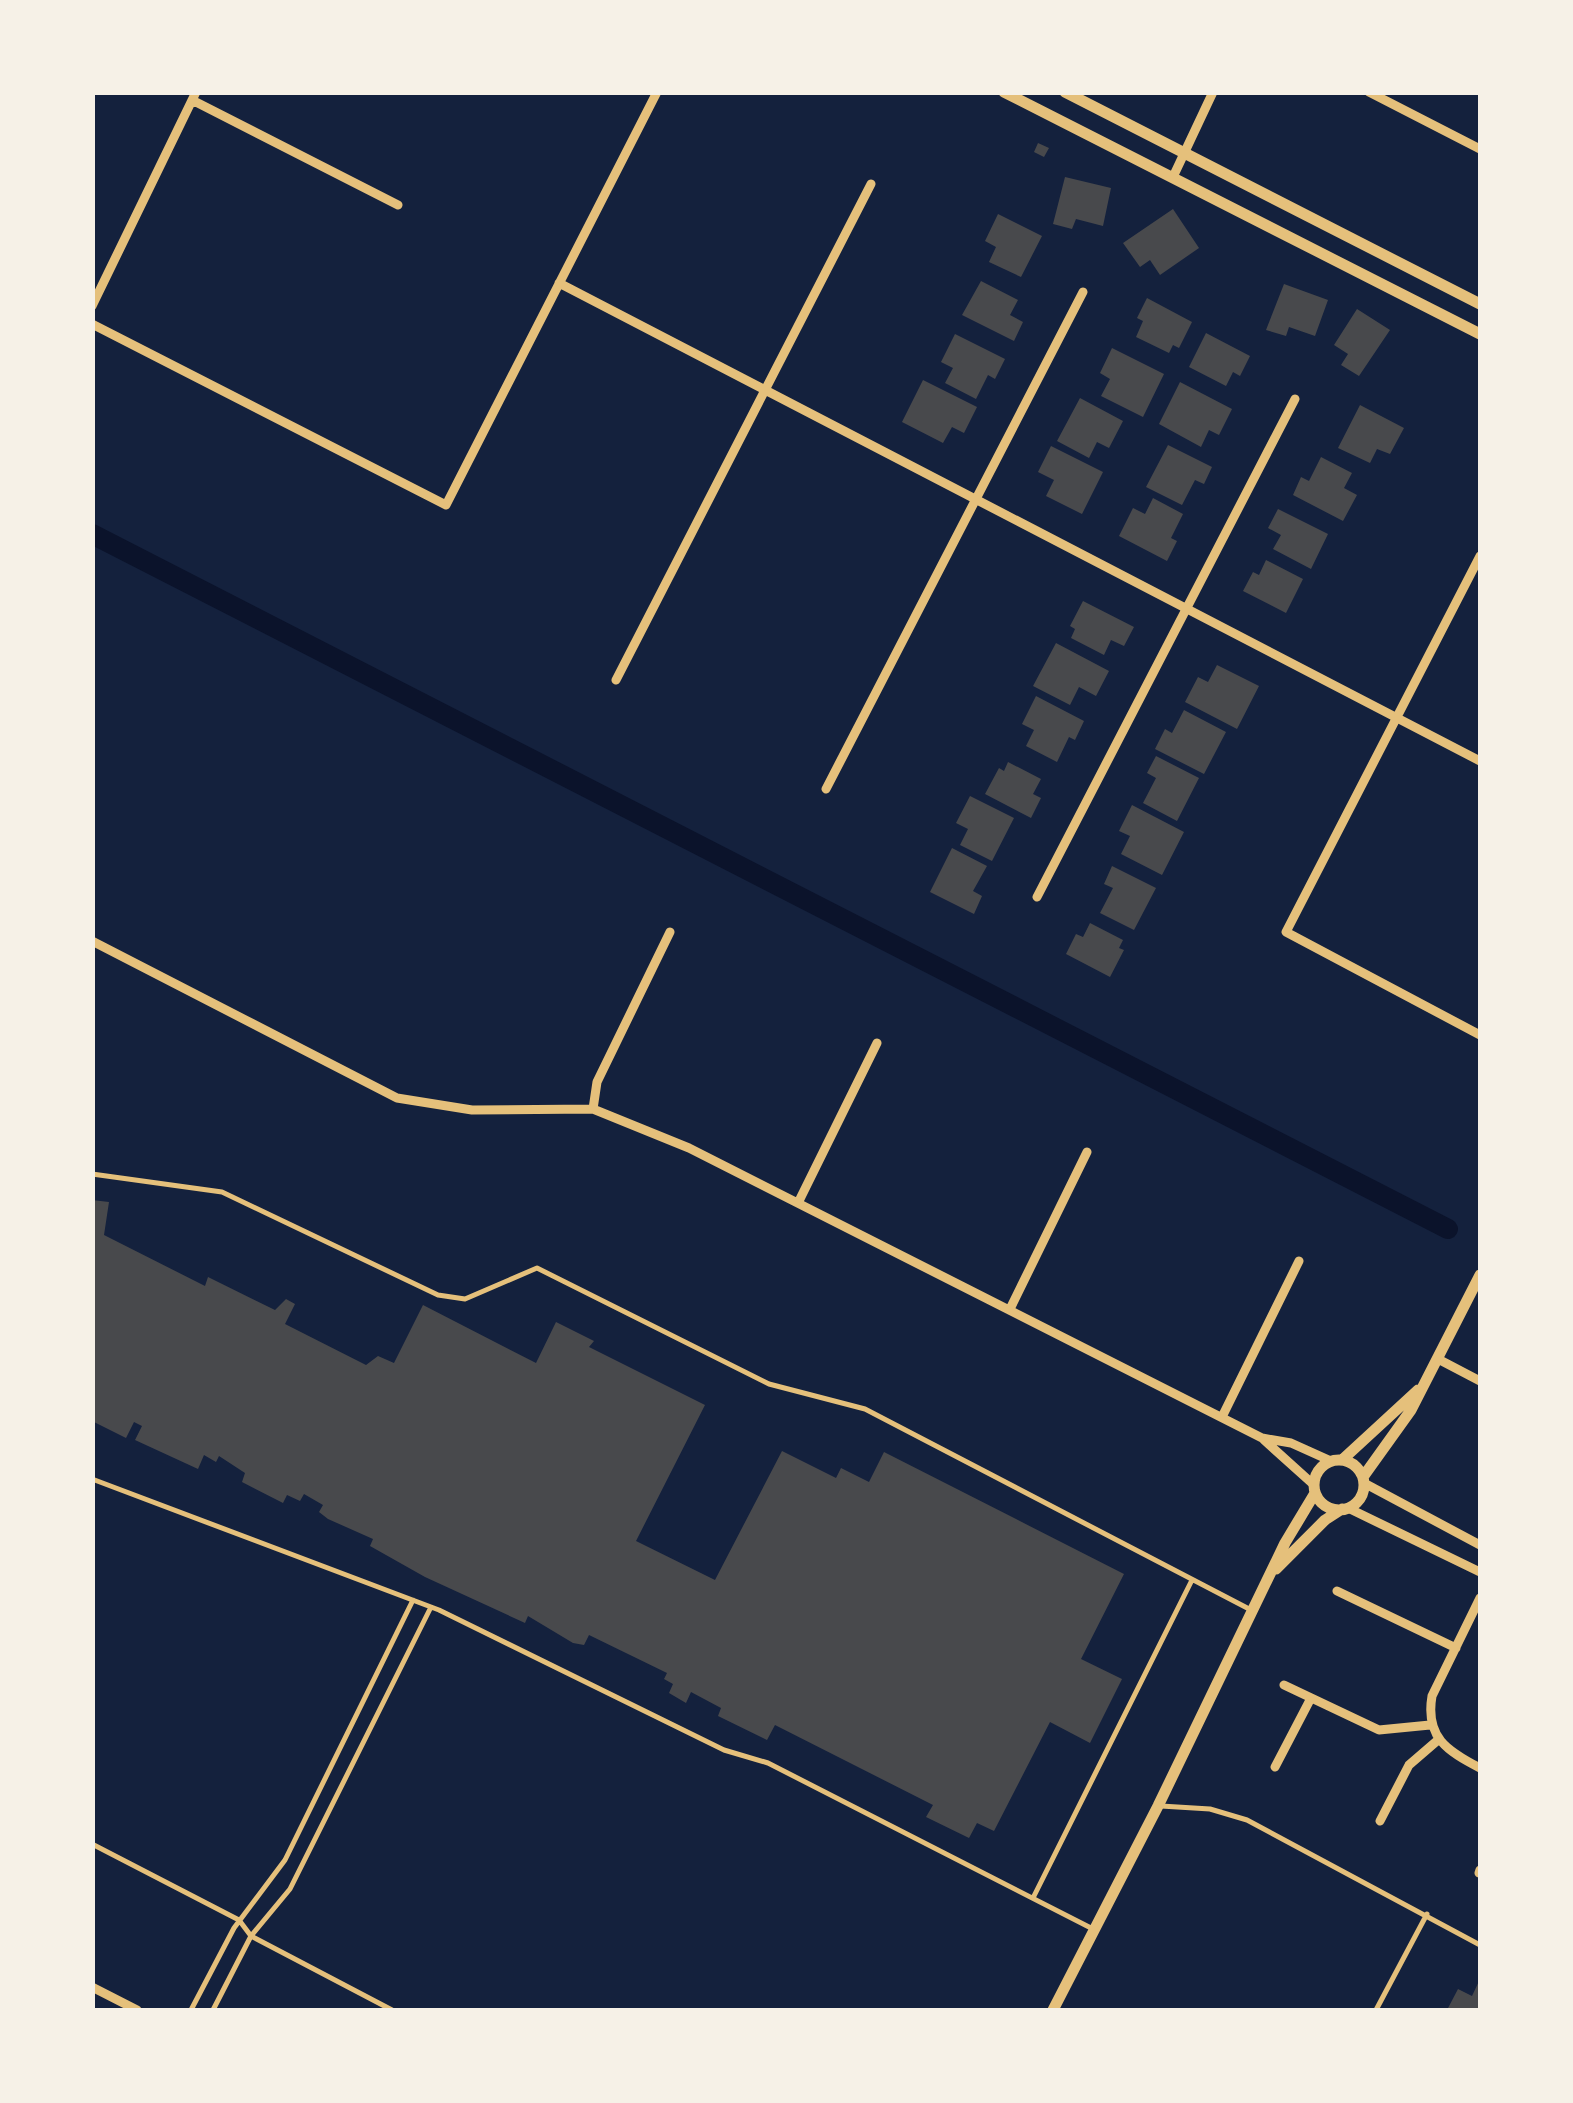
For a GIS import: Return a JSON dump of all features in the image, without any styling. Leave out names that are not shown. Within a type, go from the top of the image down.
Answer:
[{"type":"street","points":[[92,324],[446,505],[657,92]]},
{"type":"street","points":[[1004,92],[1480,334]]},
{"type":"street","points":[[1065,92],[1480,304]]},
{"type":"street","points":[[1172,177],[1212,92]]},
{"type":"street","points":[[1370,92],[1478,148],[1480,136]]},
{"type":"street","points":[[92,306],[194,96],[398,206]]},
{"type":"street","points":[[616,680],[871,184]]},
{"type":"street","points":[[560,283],[1480,761]]},
{"type":"street","points":[[826,788],[1083,292]]},
{"type":"street","points":[[1037,898],[1294,399]]},
{"type":"street","points":[[1480,556],[1286,932],[1480,1036]]},
{"type":"street","points":[[593,1109],[596,1082],[670,932]]},
{"type":"street","points":[[92,941],[396,1098],[472,1110],[593,1109],[799,1201],[1262,1438],[1315,1489],[1326,1506],[1345,1508],[1480,1572]]},
{"type":"street","points":[[799,1201],[877,1044]]},
{"type":"street","points":[[1010,1308],[1087,1152]]},
{"type":"street","points":[[1222,1417],[1299,1262]]},
{"type":"street","points":[[1273,1572],[1325,1520],[1357,1502],[1363,1480],[1411,1410],[1480,1275]]},
{"type":"street","points":[[1438,1359],[1480,1381]]},
{"type":"street","points":[[1053,2010],[1158,1806],[1284,1543],[1315,1489],[1316,1475],[1418,1390]]},
{"type":"street","points":[[1262,1438],[1291,1442],[1351,1463],[1363,1480],[1480,1544]]},
{"type":"street","points":[[1423,1542],[1434,1520]]},
{"type":"street","points":[[1338,1591],[1456,1648]]},
{"type":"street","points":[[1480,1598],[1432,1696],[1430,1725],[1450,1753],[1480,1768]]},
{"type":"street","points":[[1468,1622],[1480,1628]]},
{"type":"street","points":[[1284,1685],[1380,1730],[1430,1725]]},
{"type":"street","points":[[1275,1768],[1311,1698]]},
{"type":"street","points":[[1380,1821],[1409,1765],[1438,1740]]},
{"type":"street","points":[[92,1987],[137,2010]]},
{"type":"lane","points":[[92,1174],[222,1192],[438,1295],[465,1300],[538,1268],[769,1384],[865,1410],[1253,1612]]},
{"type":"lane","points":[[92,1479],[431,1607],[724,1750],[768,1763],[1094,1930]]},
{"type":"lane","points":[[1032,1898],[1192,1580]]},
{"type":"lane","points":[[191,2010],[240,1920],[285,1860],[413,1600]]},
{"type":"lane","points":[[213,2010],[251,1936],[290,1889],[431,1607]]},
{"type":"lane","points":[[1158,1806],[1210,1809],[1247,1820],[1480,1945]]},
{"type":"lane","points":[[92,1844],[240,1920],[251,1936],[392,2010]]},
{"type":"lane","points":[[1376,2010],[1427,1914]]},
{"type":"building","points":[[1038,143],[1049,148],[1044,157],[1034,152]]},
{"type":"building","points":[[1065,177],[1111,188],[1103,226],[1076,219],[1072,229],[1053,224]]},
{"type":"building","points":[[1173,209],[1199,248],[1160,275],[1150,260],[1140,267],[1123,243]]},
{"type":"building","points":[[998,214],[1042,236],[1021,277],[989,262],[996,247],[985,241]]},
{"type":"building","points":[[981,281],[1018,300],[1010,315],[1023,322],[1014,341],[962,315]]},
{"type":"building","points":[[1284,284],[1328,300],[1315,336],[1289,327],[1286,336],[1266,330]]},
{"type":"building","points":[[1147,298],[1192,322],[1179,348],[1173,345],[1169,353],[1136,337],[1143,321],[1137,318]]},
{"type":"building","points":[[1357,309],[1390,330],[1359,376],[1341,365],[1348,354],[1334,345]]},
{"type":"building","points":[[1206,333],[1250,356],[1240,376],[1233,372],[1226,386],[1189,367]]},
{"type":"building","points":[[955,334],[1005,359],[995,379],[988,375],[976,399],[945,383],[953,368],[941,362]]},
{"type":"building","points":[[1112,348],[1164,374],[1143,417],[1101,396],[1110,379],[1100,373]]},
{"type":"building","points":[[923,380],[977,407],[964,433],[952,427],[943,443],[902,422]]},
{"type":"building","points":[[1180,382],[1232,409],[1219,435],[1209,430],[1201,447],[1159,424]]},
{"type":"building","points":[[1080,398],[1123,421],[1109,448],[1097,442],[1089,458],[1057,441]]},
{"type":"building","points":[[1360,405],[1404,428],[1390,454],[1377,449],[1370,463],[1338,448]]},
{"type":"building","points":[[1168,445],[1212,467],[1204,484],[1195,480],[1182,505],[1146,487]]},
{"type":"building","points":[[1051,446],[1103,472],[1082,514],[1046,496],[1054,480],[1038,472]]},
{"type":"building","points":[[1321,457],[1352,473],[1344,488],[1357,495],[1343,521],[1293,495],[1301,477],[1309,481]]},
{"type":"building","points":[[1153,498],[1183,514],[1171,538],[1177,541],[1167,561],[1119,536],[1133,508],[1145,514]]},
{"type":"building","points":[[1278,509],[1328,534],[1311,569],[1273,549],[1281,535],[1268,528]]},
{"type":"building","points":[[1266,560],[1303,579],[1286,613],[1243,591],[1253,572],[1259,575]]},
{"type":"building","points":[[1083,601],[1134,627],[1124,646],[1111,640],[1104,655],[1071,638],[1075,629],[1070,626]]},
{"type":"building","points":[[1056,643],[1109,671],[1096,696],[1079,687],[1070,705],[1033,686]]},
{"type":"building","points":[[1217,665],[1259,686],[1237,729],[1185,702],[1198,677],[1208,682]]},
{"type":"building","points":[[1036,696],[1084,721],[1075,740],[1069,737],[1057,762],[1026,746],[1034,730],[1022,724]]},
{"type":"building","points":[[1184,710],[1226,732],[1204,774],[1155,749],[1165,729],[1172,733]]},
{"type":"building","points":[[1156,756],[1199,778],[1177,821],[1143,803],[1156,778],[1147,773]]},
{"type":"building","points":[[1008,762],[1041,779],[1033,794],[1041,798],[1031,818],[985,794],[999,768],[1004,771]]},
{"type":"building","points":[[970,796],[1014,818],[992,861],[960,845],[968,829],[956,823]]},
{"type":"building","points":[[1132,805],[1184,832],[1162,875],[1121,854],[1130,836],[1119,831]]},
{"type":"building","points":[[952,848],[987,866],[973,891],[982,896],[974,914],[930,892]]},
{"type":"building","points":[[1112,866],[1156,888],[1134,930],[1100,913],[1113,888],[1104,884]]},
{"type":"building","points":[[1090,923],[1123,940],[1119,948],[1124,950],[1110,977],[1066,954],[1076,934],[1083,937]]},
{"type":"building","points":[[92,1200],[109,1202],[104,1235],[205,1286],[208,1277],[275,1310],[286,1299],[295,1304],[285,1324],[366,1365],[378,1356],[394,1363],[423,1305],[536,1363],[556,1322],[594,1341],[589,1347],[705,1405],[636,1541],[715,1580],[782,1451],[836,1478],[841,1468],[869,1482],[884,1452],[1124,1574],[1081,1659],[1122,1679],[1090,1743],[1050,1722],[994,1831],[977,1823],[969,1838],[926,1817],[933,1805],[775,1725],[767,1740],[718,1716],[721,1708],[691,1692],[686,1703],[669,1693],[673,1684],[664,1679],[667,1673],[589,1635],[584,1645],[573,1643],[528,1616],[525,1623],[425,1577],[370,1546],[373,1539],[328,1519],[319,1512],[323,1505],[304,1494],[300,1501],[287,1495],[283,1503],[242,1482],[245,1473],[219,1456],[216,1462],[204,1455],[198,1469],[135,1440],[142,1426],[134,1422],[126,1438],[92,1421]]},
{"type":"building","points":[[1480,1979],[1480,2010],[1447,2010],[1458,1989],[1472,1996]]},
{"type":"waterway","points":[[92,534],[1448,1229]]}]
